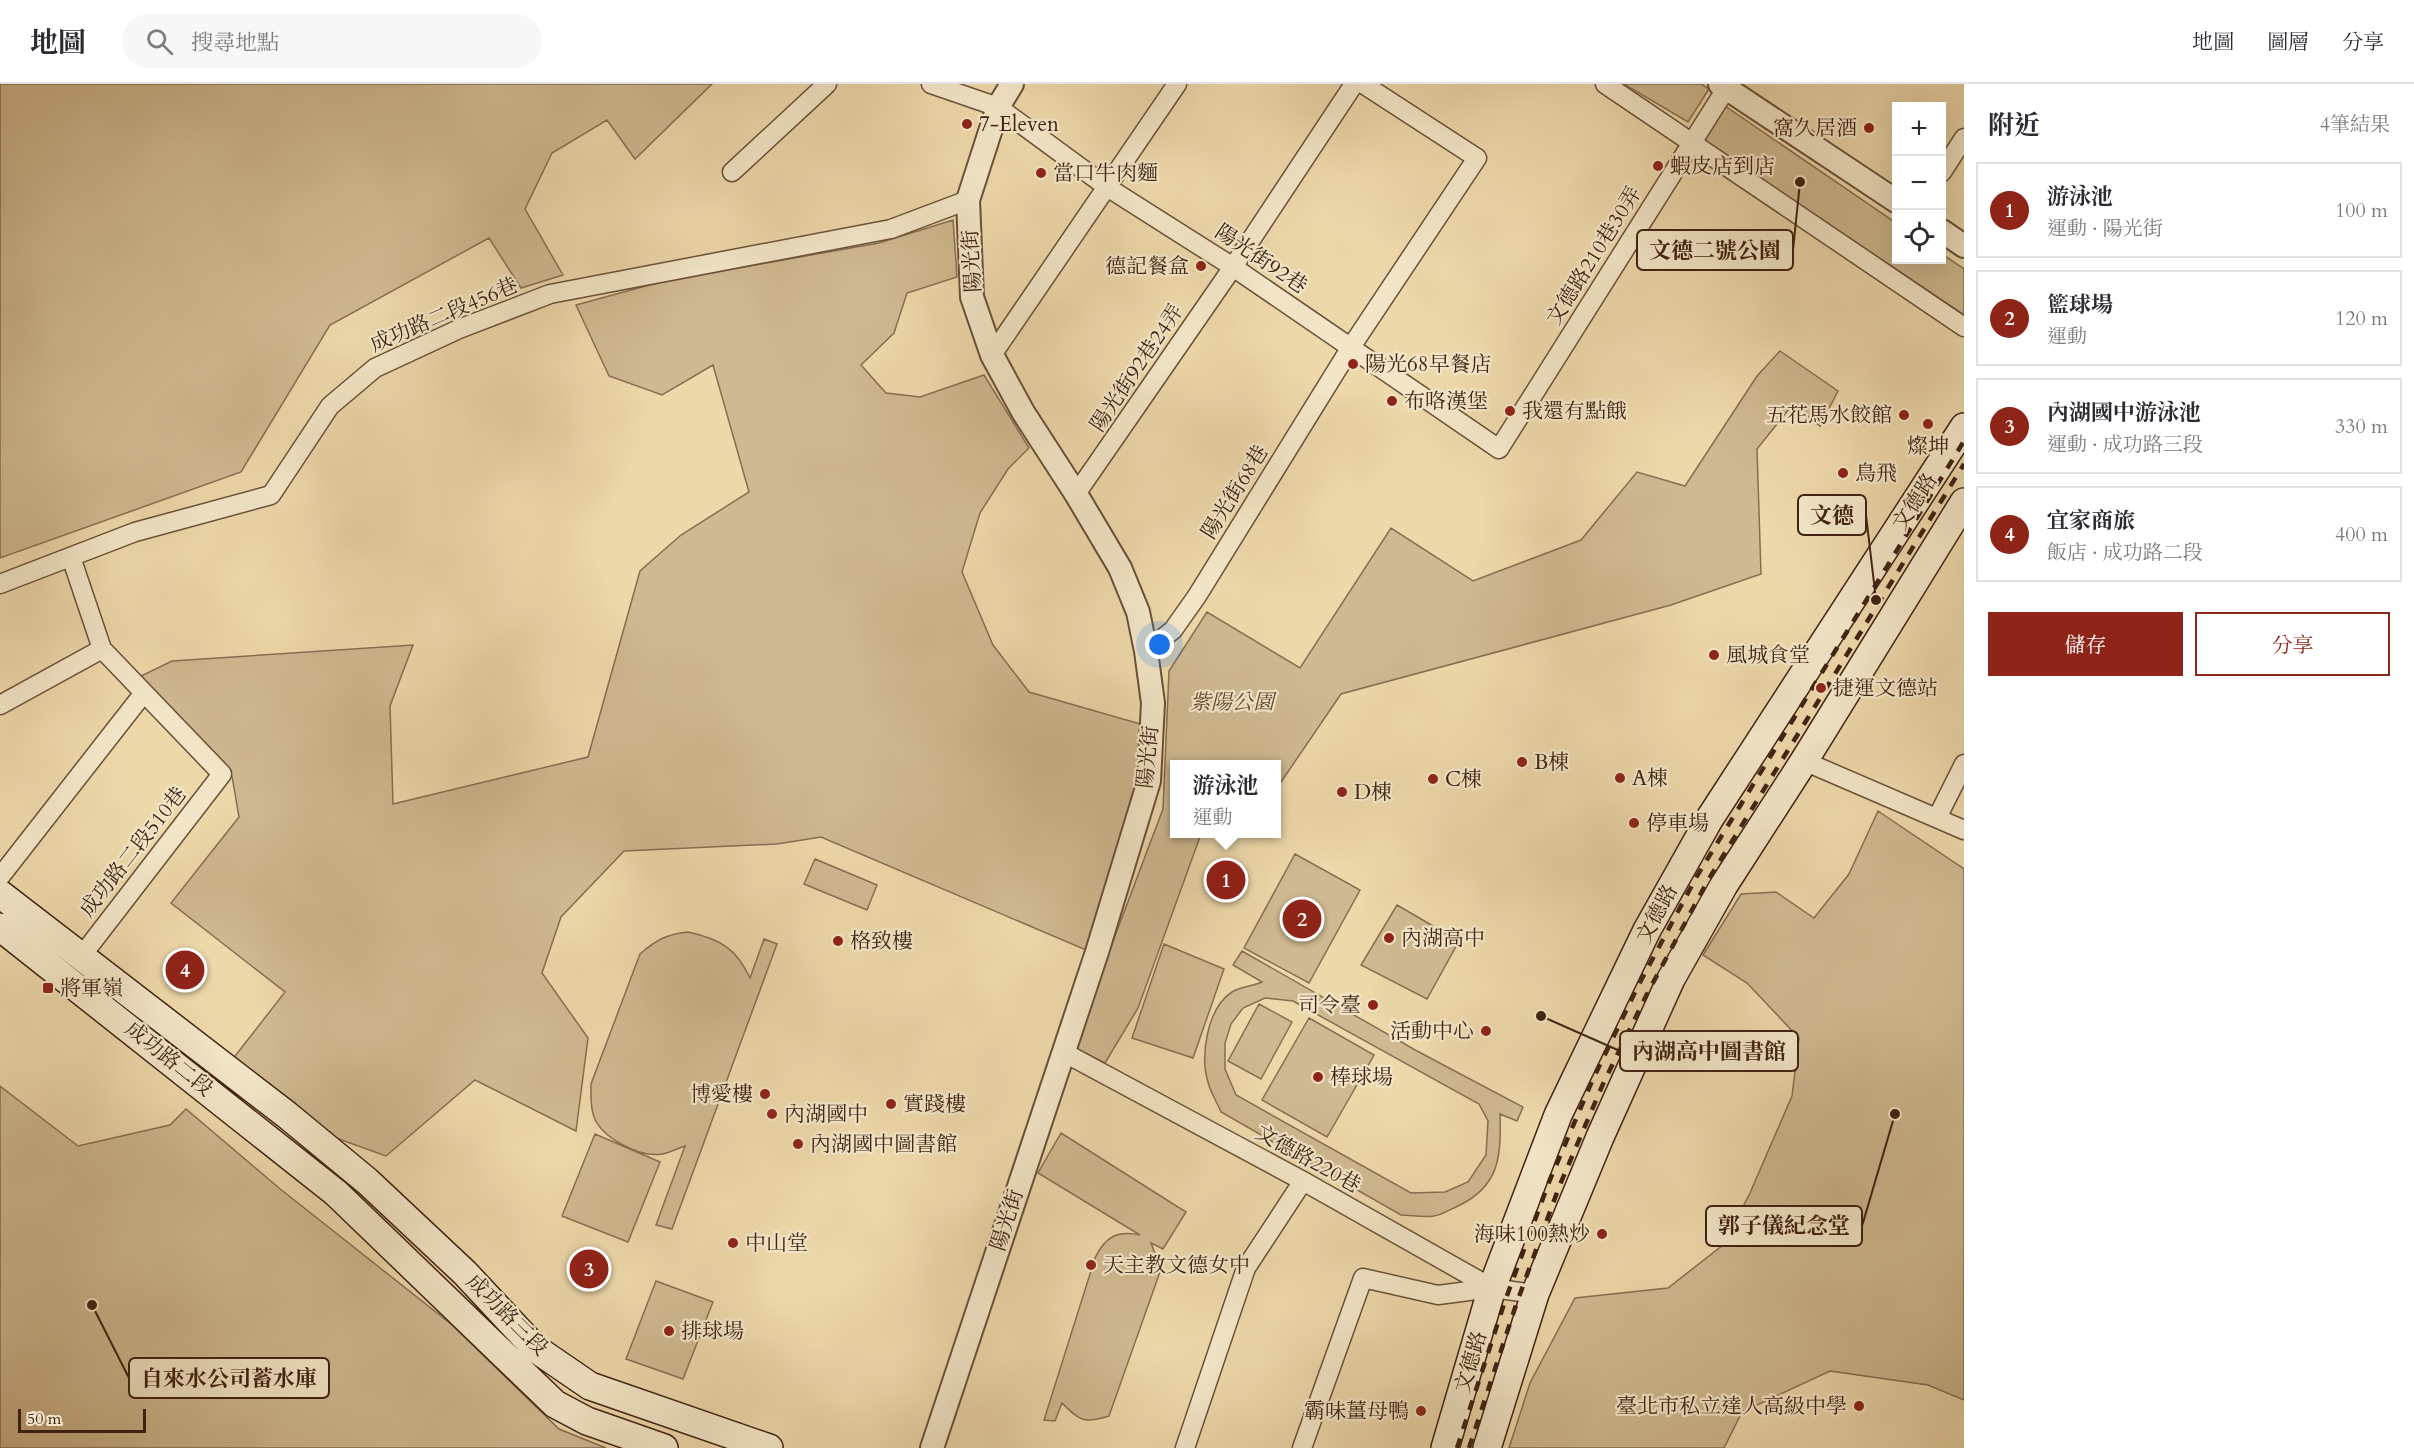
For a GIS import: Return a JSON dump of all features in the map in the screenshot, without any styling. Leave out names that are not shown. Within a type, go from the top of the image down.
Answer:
[{"type":"main road","name":"文德路","points":[[1445,1448],[1492,1288],[1558,1114],[1647,930],[1710,818],[1964,427]]},
{"type":"main road","name":"文德路","points":[[1487,1448],[1535,1294],[1600,1137],[1671,979],[1724,885],[1804,761],[1964,502]]},
{"type":"main road","name":"成功路二段","points":[[0,894],[286,1115]]},
{"type":"main road","name":"成功路二段","points":[[0,927],[336,1193]]},
{"type":"main road","name":"成功路三段","points":[[286,1115],[367,1181],[465,1273],[536,1349],[590,1386],[769,1448]]},
{"type":"main road","name":"成功路三段","points":[[336,1193],[555,1404],[587,1421],[664,1448]]},
{"type":"street","points":[[732,172],[827,84]]},
{"type":"street","name":"陽光街92巷","points":[[931,84],[998,107],[1107,186],[1233,267],[1499,448]]},
{"type":"street","name":"陽光街","points":[[932,1448],[1097,952],[1149,782],[1153,703],[1138,612],[1120,568],[1076,494],[1048,453],[992,355],[972,297],[968,200],[998,107],[1012,84]]},
{"type":"street","points":[[992,355],[1177,84]]},
{"type":"street","name":"陽光街92巷24弄","points":[[1076,494],[1233,267],[1354,84]]},
{"type":"street","name":"陽光街68巷","points":[[1146,651],[1173,630],[1197,596],[1351,347],[1477,158],[1363,84]]},
{"type":"street","points":[[1605,84],[1964,327]]},
{"type":"street","points":[[1725,85],[1892,198]]},
{"type":"street","name":"文德路210巷30弄","points":[[1499,448],[1691,144],[1725,85]]},
{"type":"street","points":[[1946,165],[1964,138]]},
{"type":"street","name":"成功路二段456巷","points":[[0,584],[135,532],[271,495],[330,406],[375,368],[459,329],[550,294],[891,229],[968,200]]},
{"type":"street","points":[[1946,234],[1964,246]]},
{"type":"street","points":[[0,877],[142,694],[102,650],[71,557]]},
{"type":"street","points":[[0,705],[102,650]]},
{"type":"street","name":"成功路二段510巷","points":[[80,958],[222,774],[142,694]]},
{"type":"street","points":[[1804,761],[1964,830]]},
{"type":"street","points":[[1937,818],[1964,764]]},
{"type":"street","name":"文德路220巷","points":[[1063,1052],[1303,1181],[1492,1288],[1535,1294]]},
{"type":"street","points":[[1185,1448],[1246,1268],[1303,1181]]},
{"type":"street","points":[[1302,1448],[1364,1278],[1438,1295],[1492,1288]]},
{"type":"green space","points":[[0,84],[712,84],[635,159],[607,120],[552,153],[525,209],[563,275],[521,288],[489,238],[330,325],[241,472],[0,558]]},
{"type":"green space","points":[[1624,84],[1701,84],[1709,89],[1688,122]]},
{"type":"green space","points":[[1725,106],[1892,220],[1892,264],[1946,264],[1946,257],[1964,269],[1964,315],[1703,140]]},
{"type":"green space","points":[[953,220],[957,277],[907,293],[894,333],[861,365],[886,393],[920,397],[984,375],[1029,448],[1008,469],[980,513],[962,572],[993,645],[1029,692],[1144,725],[1136,783],[1086,950],[821,837],[777,844],[624,851],[561,917],[542,973],[588,1038],[576,1131],[475,1080],[386,1156],[311,1129],[232,1060],[285,992],[171,903],[239,817],[232,776],[135,679],[172,661],[413,645],[390,706],[393,804],[588,757],[640,571],[681,535],[749,492],[713,365],[662,395],[609,376],[576,305],[664,281],[879,243]]},
{"type":"green space","name":"紫陽公園","points":[[1780,351],[1838,391],[1820,426],[1793,404],[1757,449],[1761,574],[1671,605],[1341,694],[1281,782],[1281,760],[1170,760],[1170,838],[1200,838],[1138,1008],[1105,1063],[1073,1047],[1163,809],[1169,671],[1207,612],[1300,668],[1391,528],[1473,581],[1581,540],[1637,472],[1685,486],[1757,376]]},
{"type":"green space","points":[[1878,811],[1964,869],[1964,1400],[1928,1385],[1830,1371],[1742,1412],[1724,1448],[1509,1448],[1530,1383],[1575,1298],[1668,1288],[1723,1245],[1750,1193],[1792,1096],[1799,1038],[1747,983],[1703,955],[1741,894],[1776,892],[1814,918],[1849,874]]},
{"type":"green space","points":[[1295,854],[1360,890],[1309,983],[1244,948]]},
{"type":"green space","points":[[815,859],[877,885],[867,910],[804,884]]},
{"type":"green space","points":[[1397,905],[1459,941],[1427,999],[1361,965]]},
{"type":"green space","points":[[688,932],[726,946],[739,959],[750,978],[764,939],[777,944],[672,1229],[656,1225],[685,1146],[665,1153],[653,1154],[633,1150],[613,1139],[598,1125],[594,1117],[591,1105],[591,1084],[640,954],[662,938]]},
{"type":"green space","points":[[1164,944],[1224,969],[1193,1058],[1132,1038]]},
{"type":"green space","points":[[1242,951],[1417,1051],[1523,1107],[1517,1121],[1500,1114],[1498,1157],[1490,1180],[1482,1190],[1471,1199],[1437,1215],[1426,1217],[1401,1215],[1221,1112],[1210,1089],[1206,1071],[1205,1046],[1211,1021],[1223,999],[1232,992],[1262,982],[1233,965]],"holes":[[[1265,998],[1293,1001],[1479,1104],[1488,1121],[1486,1155],[1468,1182],[1445,1192],[1411,1193],[1236,1095],[1225,1069],[1225,1043],[1231,1024],[1243,1008]]]},
{"type":"green space","points":[[1259,1004],[1292,1022],[1261,1079],[1228,1061]]},
{"type":"green space","name":"棒球場","points":[[1309,1018],[1374,1055],[1327,1137],[1262,1100]]},
{"type":"green space","points":[[0,1086],[78,1146],[170,1125],[186,1109],[279,1188],[451,1324],[559,1429],[606,1448],[0,1448]]},
{"type":"green space","points":[[1061,1133],[1186,1212],[1163,1249],[1151,1243],[1161,1269],[1109,1416],[1094,1420],[1078,1417],[1062,1403],[1055,1421],[1044,1420],[1095,1258],[1103,1245],[1113,1237],[1125,1234],[1140,1235],[1038,1173]]},
{"type":"green space","points":[[595,1134],[660,1162],[628,1242],[562,1216]]},
{"type":"green space","name":"排球場","points":[[656,1281],[713,1302],[683,1379],[626,1359]]},
{"type":"railway","points":[[1457,1448],[1505,1301],[1549,1182],[1593,1079],[1638,986],[1697,876],[1964,441]]},
{"type":"railway","points":[[1469,1448],[1516,1305],[1559,1187],[1603,1084],[1647,994],[1707,882],[1964,464]]},
{"type":"place","name":"7-Eleven","points":[[967,124]]},
{"type":"place","name":"窩久居酒","points":[[1869,128]]},
{"type":"place","name":"蝦皮店到店","points":[[1658,166]]},
{"type":"place","name":"當口牛肉麵","points":[[1041,173]]},
{"type":"place","name":"文德二號公園","points":[[1800,182]]},
{"type":"place","name":"德記餐盒","points":[[1201,266]]},
{"type":"place","name":"陽光68早餐店","points":[[1353,364]]},
{"type":"place","name":"布咯漢堡","points":[[1392,401]]},
{"type":"place","name":"我還有點餓","points":[[1510,411]]},
{"type":"place","name":"五花馬水餃館","points":[[1904,415]]},
{"type":"place","name":"燦坤","points":[[1928,424]]},
{"type":"place","name":"鳥飛","points":[[1843,473]]},
{"type":"place","name":"文德","points":[[1876,600]]},
{"type":"place","name":"風城食堂","points":[[1714,655]]},
{"type":"place","name":"捷運文德站","points":[[1821,688]]},
{"type":"place","name":"B棟","points":[[1522,762]]},
{"type":"place","name":"A棟","points":[[1620,778]]},
{"type":"place","name":"C棟","points":[[1433,779]]},
{"type":"place","name":"D棟","points":[[1342,792]]},
{"type":"place","name":"停車場","points":[[1634,823]]},
{"type":"place","name":"游泳池","points":[[1226,880]]},
{"type":"place","name":"籃球場","points":[[1302,919]]},
{"type":"place","name":"內湖高中","points":[[1389,938]]},
{"type":"place","name":"格致樓","points":[[838,941]]},
{"type":"place","name":"宜家商旅","points":[[185,970]]},
{"type":"place","name":"將軍嶺","points":[[48,988]]},
{"type":"place","name":"司令臺","points":[[1373,1005]]},
{"type":"place","name":"內湖高中圖書館","points":[[1541,1016]]},
{"type":"place","name":"活動中心","points":[[1486,1031]]},
{"type":"place","name":"棒球場","points":[[1318,1077]]},
{"type":"place","name":"博愛樓","points":[[765,1094]]},
{"type":"place","name":"實踐樓","points":[[891,1104]]},
{"type":"place","name":"內湖國中","points":[[772,1114]]},
{"type":"place","name":"郭子儀紀念堂","points":[[1895,1114]]},
{"type":"place","name":"內湖國中圖書館","points":[[798,1144]]},
{"type":"place","name":"海味100熱炒","points":[[1602,1234]]},
{"type":"place","name":"中山堂","points":[[733,1243]]},
{"type":"place","name":"天主教文德女中","points":[[1091,1265]]},
{"type":"place","name":"內湖國中游泳池","points":[[589,1269]]},
{"type":"place","name":"自來水公司蓄水庫","points":[[92,1305]]},
{"type":"place","name":"排球場","points":[[669,1331]]},
{"type":"place","name":"臺北市私立達人高級中學","points":[[1859,1406]]},
{"type":"place","name":"霸味薑母鴨","points":[[1421,1411]]}]
